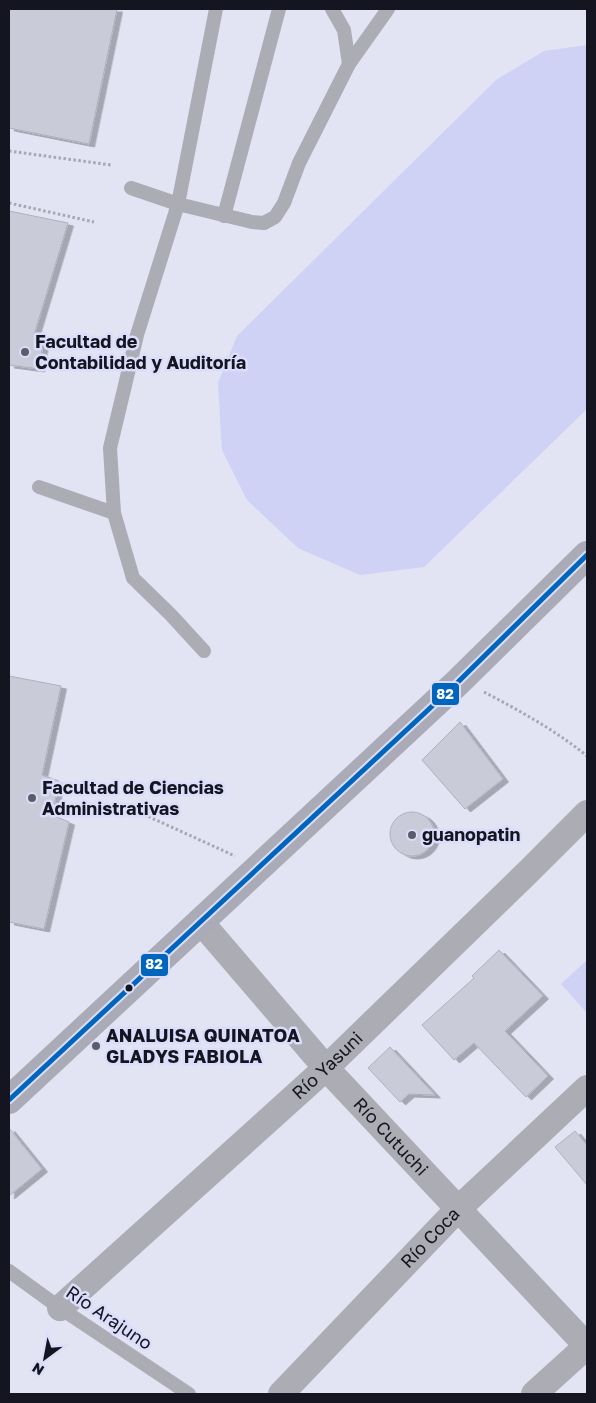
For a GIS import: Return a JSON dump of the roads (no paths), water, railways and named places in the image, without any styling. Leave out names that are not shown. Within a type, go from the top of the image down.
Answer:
[{"type":"street","points":[[9,1100],[458,683],[587,555]]},
{"type":"street","name":"Río Yasuni","points":[[60,1308],[326,1068],[527,874],[587,813]]},
{"type":"street","name":"Río Cutuchi","points":[[200,921],[326,1068],[587,1346]]},
{"type":"street","name":"Río Coca","points":[[281,1394],[458,1209],[587,1088]]},
{"type":"street","points":[[534,1394],[587,1346]]},
{"type":"lane","points":[[204,651],[134,578],[114,512],[110,448],[137,334],[178,204],[216,9]]},
{"type":"lane","points":[[224,216],[279,9]]},
{"type":"lane","points":[[332,9],[344,30],[349,64]]},
{"type":"lane","points":[[131,188],[178,204],[252,222],[264,223],[275,217],[284,203],[299,163],[349,64],[388,9]]},
{"type":"lane","points":[[39,487],[114,512]]},
{"type":"lane","name":"Río Arajuno","points":[[9,1271],[60,1308],[189,1394]]},
{"type":"place","name":"Facultad de Contabilidad y Auditoría","points":[[25,352]]},
{"type":"place","name":"Facultad de Ciencias Administrativas","points":[[32,798]]},
{"type":"place","name":"guanopatin","points":[[412,835]]},
{"type":"place","name":"ANALUISA QUINATOA GLADYS FABIOLA","points":[[96,1046]]}]
